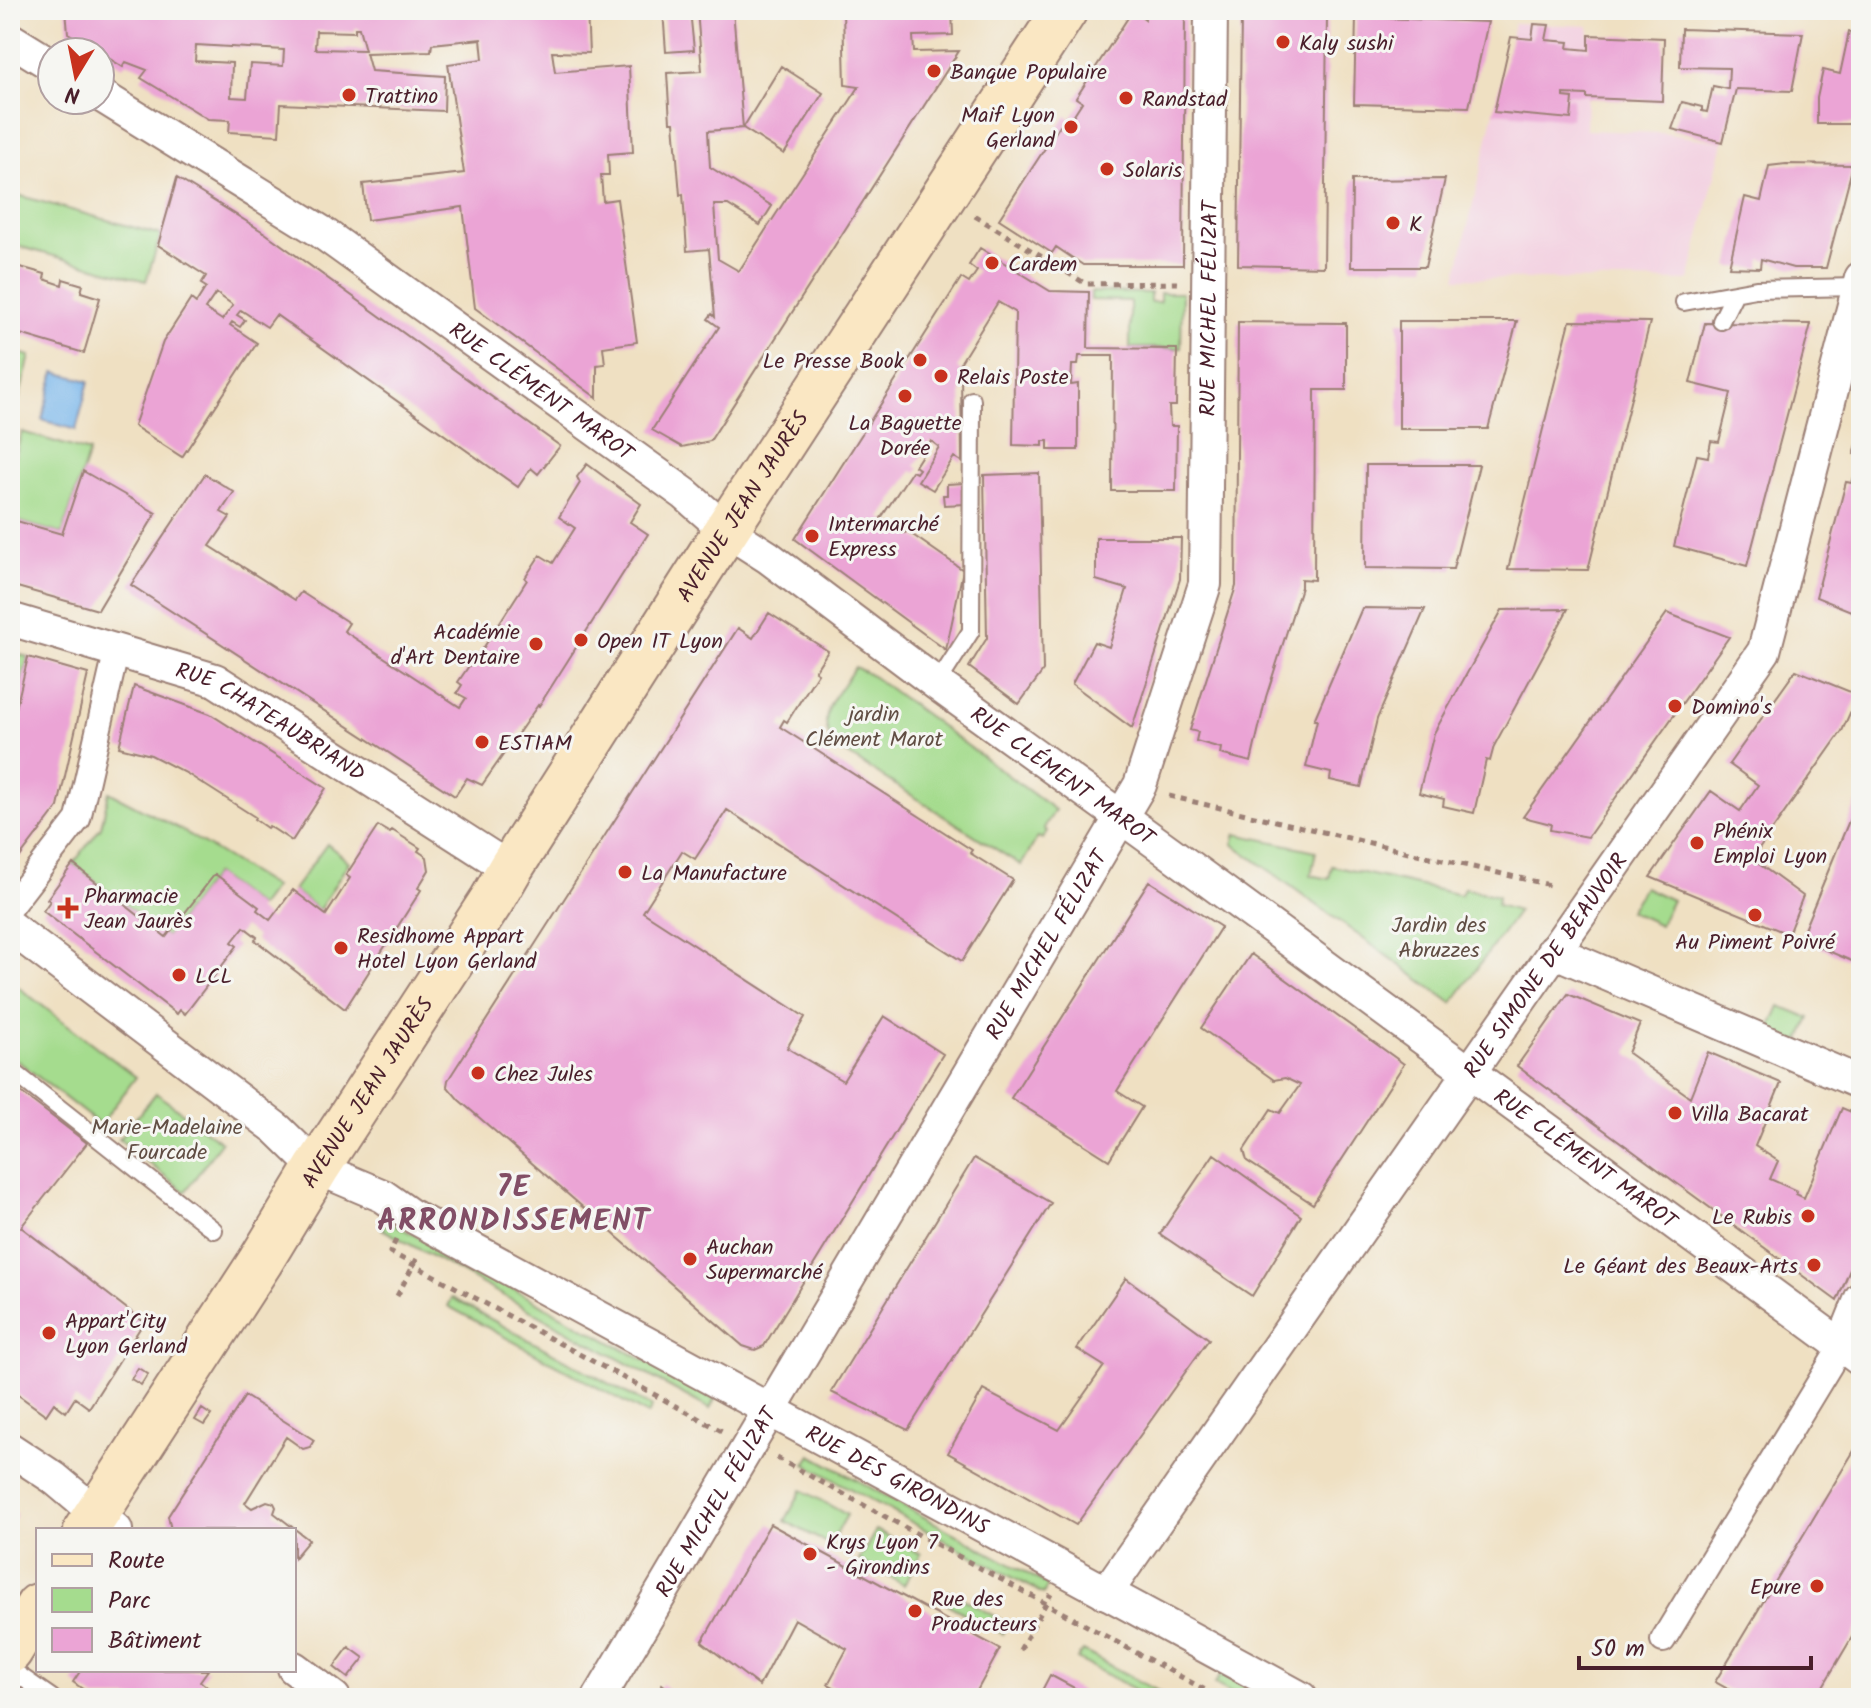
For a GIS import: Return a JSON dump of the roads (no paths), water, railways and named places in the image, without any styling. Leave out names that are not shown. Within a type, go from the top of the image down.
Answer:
[{"type":"main road","name":"AVENUE JEAN JAURÈS","points":[[100,1525],[317,1168],[492,900],[726,530],[1065,10]]},
{"type":"main road","points":[[10,1651],[36,1609]]},
{"type":"street","name":"RUE MICHEL FÉLIZAT","points":[[599,1698],[1140,785],[1205,584],[1211,10]]},
{"type":"street","points":[[10,39],[36,55]]},
{"type":"street","name":"RUE CLÉMENT MAROT","points":[[116,105],[320,231],[685,494],[726,530],[768,557],[1851,1352]]},
{"type":"street","name":"RUE SIMONE DE BEAUVOIR","points":[[1106,1593],[1764,651],[1860,284]]},
{"type":"street","name":"RUE CHATEAUBRIAND","points":[[10,619],[215,680],[510,869]]},
{"type":"street","points":[[10,907],[78,819],[117,649]]},
{"type":"street","points":[[10,927],[277,1129],[317,1168]]},
{"type":"street","points":[[1553,951],[1861,1083]]},
{"type":"street","name":"RUE DES GIRONDINS","points":[[317,1168],[383,1196],[410,1215],[1301,1698]]},
{"type":"street","points":[[1663,1640],[1851,1352],[1861,1298]]},
{"type":"street","points":[[10,1449],[54,1478],[100,1525]]},
{"type":"street","points":[[296,1670],[334,1698]]},
{"type":"lane","points":[[1684,302],[1756,289],[1860,284]]},
{"type":"lane","points":[[1721,321],[1735,293]]},
{"type":"lane","points":[[937,684],[971,631],[972,400]]},
{"type":"lane","points":[[10,1069],[214,1230]]},
{"type":"lane","points":[[10,1669],[52,1698]]},
{"type":"water","points":[[55,372],[89,381],[76,430],[42,420]]},
{"type":"place","name":"Kaly sushi","points":[[1283,42]]},
{"type":"place","name":"Banque Populaire","points":[[934,71]]},
{"type":"place","name":"Trattino","points":[[349,95]]},
{"type":"place","name":"Randstad","points":[[1126,98]]},
{"type":"place","name":"Maif Lyon Gerland","points":[[1071,127]]},
{"type":"place","name":"Solaris","points":[[1107,169]]},
{"type":"place","name":"K","points":[[1393,223]]},
{"type":"place","name":"Cardem","points":[[992,263]]},
{"type":"place","name":"Le Presse Book","points":[[920,360]]},
{"type":"place","name":"Relais Poste","points":[[941,376]]},
{"type":"place","name":"La Baguette Dorée","points":[[905,396]]},
{"type":"place","name":"Intermarché Express","points":[[812,536]]},
{"type":"place","name":"Open IT Lyon","points":[[581,640]]},
{"type":"place","name":"Académie d'Art Dentaire","points":[[536,644]]},
{"type":"place","name":"Domino's","points":[[1675,706]]},
{"type":"place","name":"ESTIAM","points":[[482,742]]},
{"type":"place","name":"Phénix Emploi Lyon","points":[[1697,843]]},
{"type":"place","name":"La Manufacture","points":[[625,872]]},
{"type":"place","name":"Pharmacie Jean Jaurès","points":[[68,908]]},
{"type":"place","name":"Au Piment Poivré","points":[[1755,915]]},
{"type":"place","name":"Residhome Appart Hotel Lyon Gerland","points":[[341,948]]},
{"type":"place","name":"LCL","points":[[179,975]]},
{"type":"place","name":"Chez Jules","points":[[478,1073]]},
{"type":"place","name":"Villa Bacarat","points":[[1675,1113]]},
{"type":"place","name":"Le Rubis","points":[[1808,1216]]},
{"type":"place","name":"Auchan Supermarché","points":[[690,1259]]},
{"type":"place","name":"Le Géant des Beaux-Arts","points":[[1814,1265]]},
{"type":"place","name":"Appart'City Lyon Gerland","points":[[49,1333]]},
{"type":"place","name":"Krys Lyon 7 - Girondins","points":[[810,1554]]},
{"type":"place","name":"Epure","points":[[1817,1586]]},
{"type":"place","name":"Rue des Producteurs","points":[[915,1611]]},
{"type":"district","name":"7E ARRONDISSEMENT","points":[[514,1203]]},
{"type":"park label","name":"jardin Clément Marot","points":[[874,726]]},
{"type":"park label","name":"Jardin des Abruzzes","points":[[1439,936]]},
{"type":"park label","name":"Marie-Madelaine Fourcade","points":[[167,1138]]}]
